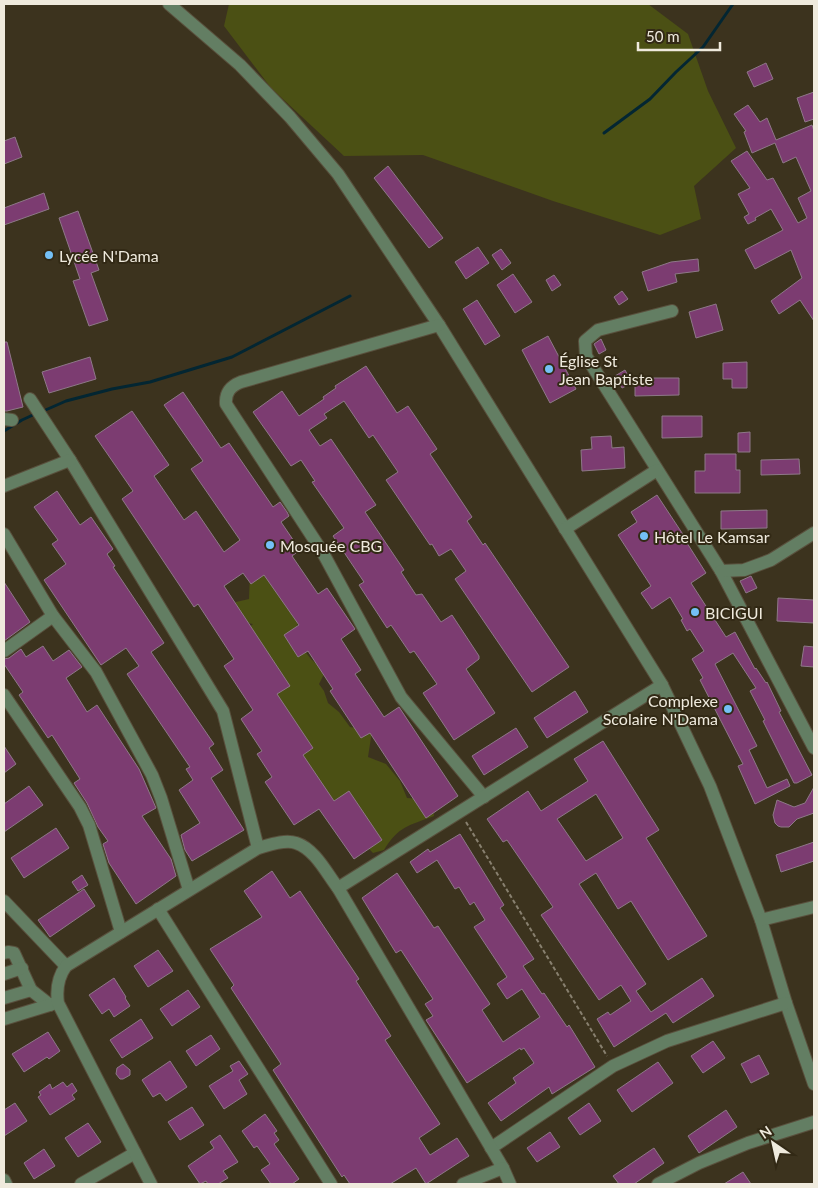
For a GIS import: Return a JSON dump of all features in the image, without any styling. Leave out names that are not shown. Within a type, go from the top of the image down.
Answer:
[{"type":"street","points":[[168,4],[240,65],[290,117],[338,174],[439,325],[662,685],[710,786],[761,920],[786,1004],[814,1084]]},
{"type":"street","points":[[672,311],[598,330],[585,341],[586,356],[721,571],[814,748]]},
{"type":"street","points":[[439,325],[241,382],[228,390],[225,397],[226,404],[323,553],[402,697],[484,797]]},
{"type":"street","points":[[34,404],[223,711],[258,848]]},
{"type":"street","points":[[4,486],[67,456]]},
{"type":"street","points":[[565,529],[657,470]]},
{"type":"street","points":[[721,571],[744,570],[771,560],[814,532]]},
{"type":"street","points":[[4,534],[53,616],[96,672],[152,775],[162,798],[189,890]]},
{"type":"street","points":[[4,651],[53,616]]},
{"type":"street","points":[[338,888],[662,685]]},
{"type":"street","points":[[4,695],[80,807],[89,825],[121,932]]},
{"type":"street","points":[[54,1004],[58,980],[66,966],[258,848],[278,843],[296,843],[312,853],[338,888],[503,1168],[510,1184]]},
{"type":"street","points":[[4,902],[66,966]]},
{"type":"street","points":[[761,920],[814,907]]},
{"type":"street","points":[[158,909],[331,1184]]},
{"type":"street","points":[[4,953],[14,953],[31,990],[54,1004],[151,1184]]},
{"type":"street","points":[[4,974],[22,968]]},
{"type":"street","points":[[4,998],[31,990]]},
{"type":"street","points":[[4,1019],[54,1004]]},
{"type":"street","points":[[491,1148],[613,1066],[667,1041],[786,1004]]},
{"type":"street","points":[[658,1184],[698,1163],[814,1122]]},
{"type":"street","points":[[81,1184],[135,1153]]},
{"type":"street","points":[[463,1184],[503,1168]]},
{"type":"street","points":[[4,1180],[6,1184]]},
{"type":"path","points":[[460,812],[613,1066]]},
{"type":"green space","points":[[229,4],[648,4],[688,34],[708,91],[736,148],[694,186],[701,219],[660,235],[553,201],[423,155],[344,156],[271,88],[224,26]]},
{"type":"green space","points":[[269,571],[270,585],[286,585],[296,605],[299,615],[292,635],[311,659],[325,672],[319,684],[324,691],[328,703],[339,712],[350,727],[372,731],[368,757],[386,764],[400,781],[407,798],[432,800],[434,816],[400,831],[384,850],[373,853],[317,799],[242,634],[253,624],[238,621],[229,614],[236,602],[249,599],[250,573]]},
{"type":"building","points":[[766,63],[773,79],[754,87],[747,72]]},
{"type":"building","points":[[814,92],[814,119],[805,122],[797,98]]},
{"type":"building","points":[[748,105],[760,122],[767,118],[776,140],[812,125],[814,131],[814,321],[800,300],[779,314],[771,301],[802,278],[791,250],[755,269],[745,250],[783,230],[771,209],[748,224],[744,217],[749,214],[738,194],[750,188],[731,161],[747,151],[767,180],[773,178],[798,223],[807,218],[798,198],[811,191],[796,157],[783,163],[775,143],[752,153],[744,132],[746,131],[734,114]]},
{"type":"building","points":[[15,137],[22,157],[4,164],[4,141]]},
{"type":"building","points":[[388,166],[443,238],[429,248],[374,178]]},
{"type":"building","points":[[44,193],[49,209],[4,225],[4,208]]},
{"type":"building","points":[[78,211],[99,270],[91,273],[108,320],[89,326],[73,281],[80,279],[59,218]]},
{"type":"building","points":[[478,247],[489,263],[466,279],[455,262]]},
{"type":"building","points":[[501,249],[511,263],[502,270],[492,255]]},
{"type":"building","points":[[698,259],[699,271],[675,274],[677,282],[648,291],[642,272],[671,262]]},
{"type":"building","points":[[513,274],[532,302],[515,313],[497,285]]},
{"type":"building","points":[[554,275],[561,285],[552,291],[546,280]]},
{"type":"building","points":[[622,291],[628,299],[619,305],[614,297]]},
{"type":"building","points":[[477,300],[500,336],[485,345],[463,309]]},
{"type":"building","points":[[716,304],[723,330],[696,338],[689,312]]},
{"type":"building","name":"Église St Jean Baptiste","points":[[548,336],[576,389],[550,403],[522,350]]},
{"type":"building","points":[[601,339],[606,350],[599,354],[594,344]]},
{"type":"building","points":[[4,342],[7,342],[23,407],[7,411],[4,411]]},
{"type":"building","points":[[90,357],[96,379],[49,393],[42,372]]},
{"type":"building","points":[[747,362],[747,388],[732,388],[732,379],[723,379],[723,363]]},
{"type":"building","points":[[366,366],[397,413],[408,406],[437,449],[430,454],[472,517],[467,521],[483,545],[485,543],[569,667],[532,692],[455,579],[466,571],[451,549],[439,556],[432,544],[430,545],[386,480],[398,472],[373,435],[369,438],[344,401],[324,414],[327,418],[309,430],[320,446],[331,439],[376,505],[365,512],[404,570],[401,572],[416,595],[422,594],[441,622],[452,615],[479,656],[479,659],[466,669],[495,713],[454,740],[423,693],[437,684],[414,651],[410,653],[391,625],[387,628],[359,585],[364,582],[333,536],[344,528],[312,482],[315,481],[301,460],[291,466],[253,412],[282,391],[299,416],[324,399],[323,397],[336,388],[335,386]]},
{"type":"building","points":[[625,370],[632,383],[622,388],[615,376]]},
{"type":"building","points":[[635,378],[679,378],[679,395],[635,396]]},
{"type":"building","points":[[183,392],[221,448],[229,443],[273,507],[280,502],[287,512],[289,516],[281,522],[300,550],[292,556],[318,594],[327,588],[355,629],[341,639],[361,670],[355,674],[384,717],[399,707],[458,796],[426,818],[370,733],[361,738],[330,691],[333,689],[308,651],[298,657],[284,635],[299,625],[264,575],[251,584],[243,573],[224,586],[290,686],[277,694],[313,748],[303,755],[334,801],[349,791],[382,840],[354,859],[319,809],[294,825],[265,782],[272,777],[257,754],[262,751],[241,719],[253,710],[224,666],[234,659],[198,604],[194,607],[122,499],[133,491],[95,436],[132,411],[169,465],[154,476],[184,520],[196,511],[224,552],[240,540],[191,469],[203,461],[164,405]]},
{"type":"building","points":[[662,416],[702,416],[702,437],[662,438]]},
{"type":"building","points":[[750,432],[750,452],[738,452],[738,433]]},
{"type":"building","points":[[611,436],[612,448],[624,447],[625,468],[582,471],[581,450],[592,449],[591,437]]},
{"type":"building","points":[[705,454],[736,454],[736,470],[740,470],[740,493],[695,493],[695,471],[705,471]]},
{"type":"building","points":[[799,459],[800,474],[761,475],[761,460]]},
{"type":"building","points":[[57,491],[80,525],[91,517],[113,549],[107,554],[115,566],[113,567],[164,643],[151,652],[214,744],[209,748],[223,770],[211,778],[244,830],[192,861],[185,850],[181,835],[200,823],[179,790],[193,780],[186,769],[190,767],[127,674],[139,666],[126,648],[101,665],[44,580],[66,564],[52,544],[58,540],[34,507]]},
{"type":"building","points":[[657,495],[706,573],[691,583],[726,637],[735,632],[755,669],[767,682],[781,711],[779,712],[812,775],[794,783],[750,691],[756,688],[733,653],[715,664],[757,746],[749,750],[767,788],[787,779],[790,786],[755,804],[738,766],[743,764],[700,680],[703,678],[692,659],[704,651],[690,629],[687,631],[681,620],[683,619],[670,597],[652,609],[641,593],[651,586],[618,535],[637,522],[631,512]]},
{"type":"building","points":[[767,510],[767,528],[721,529],[721,511]]},
{"type":"building","points":[[751,576],[757,588],[746,593],[740,581]]},
{"type":"building","points":[[4,582],[30,622],[4,641]]},
{"type":"building","points":[[778,598],[814,600],[814,623],[777,621]]},
{"type":"building","points":[[43,646],[53,661],[69,650],[82,667],[66,678],[87,712],[97,705],[139,769],[156,808],[142,816],[171,859],[176,876],[136,904],[109,863],[103,844],[108,841],[98,827],[87,803],[74,783],[80,779],[52,735],[48,738],[19,695],[23,692],[4,664],[4,659],[9,658],[21,649],[26,657]]},
{"type":"building","points":[[804,646],[814,647],[814,667],[801,666]]},
{"type":"building","points":[[575,691],[588,712],[547,738],[534,718]]},
{"type":"building","points":[[516,728],[528,747],[484,775],[472,756]]},
{"type":"building","points":[[603,741],[659,830],[646,838],[707,936],[668,960],[631,901],[618,909],[596,873],[579,884],[646,984],[636,991],[651,1012],[702,978],[714,996],[673,1023],[666,1013],[614,1047],[597,1019],[608,1012],[610,1015],[631,1001],[621,985],[599,1000],[541,915],[553,907],[507,840],[503,842],[487,819],[528,791],[541,811],[588,781],[574,759]],"holes":[[[596,794],[623,838],[586,861],[557,819]]]},
{"type":"building","points":[[4,746],[16,764],[4,773]]},
{"type":"building","points":[[29,786],[43,805],[4,832],[4,804]]},
{"type":"building","points":[[814,787],[814,813],[797,819],[789,827],[781,827],[775,823],[773,815],[777,800],[794,807],[805,803]]},
{"type":"building","points":[[56,828],[69,848],[24,878],[11,858]]},
{"type":"building","points":[[460,834],[504,905],[500,908],[534,959],[523,966],[567,1027],[569,1025],[595,1067],[552,1094],[549,1087],[501,1121],[488,1103],[516,1083],[513,1078],[534,1063],[524,1048],[521,1050],[520,1048],[467,1083],[426,1020],[433,1016],[425,1004],[433,999],[401,950],[396,953],[362,898],[397,873],[434,928],[438,926],[490,1004],[482,1010],[503,1042],[540,1017],[522,989],[507,999],[497,984],[507,977],[474,927],[485,920],[474,902],[470,905],[459,887],[455,889],[437,860],[417,873],[410,862],[428,849],[430,852]]},
{"type":"building","points":[[814,842],[814,861],[781,872],[776,855]]},
{"type":"building","points":[[272,871],[290,898],[300,891],[359,979],[356,981],[391,1036],[385,1040],[440,1124],[419,1138],[430,1155],[457,1138],[469,1156],[426,1184],[416,1168],[390,1184],[350,1184],[344,1175],[342,1177],[273,1070],[281,1064],[231,988],[234,985],[210,949],[262,917],[244,891]]},
{"type":"building","points":[[82,875],[88,885],[78,891],[72,882]]},
{"type":"building","points":[[84,889],[95,906],[50,937],[38,920]]},
{"type":"building","points":[[158,950],[173,971],[148,987],[134,966]]},
{"type":"building","points":[[114,978],[130,1006],[114,1017],[109,1009],[102,1014],[89,995]]},
{"type":"building","points":[[188,990],[200,1007],[172,1026],[160,1009]]},
{"type":"building","points":[[141,1019],[153,1038],[122,1058],[110,1040]]},
{"type":"building","points":[[48,1032],[60,1051],[24,1072],[12,1054]]},
{"type":"building","points":[[211,1035],[220,1049],[196,1066],[186,1051]]},
{"type":"building","points":[[713,1041],[725,1058],[703,1073],[691,1056]]},
{"type":"building","points":[[759,1055],[769,1074],[751,1083],[741,1064]]},
{"type":"building","points":[[170,1061],[187,1087],[166,1101],[160,1093],[153,1097],[142,1080]]},
{"type":"building","points":[[239,1061],[248,1074],[239,1080],[247,1094],[224,1109],[209,1086],[233,1071],[230,1066]]},
{"type":"building","points":[[658,1062],[673,1083],[632,1112],[617,1090]]},
{"type":"building","points":[[123,1064],[130,1070],[130,1075],[120,1079],[116,1074],[117,1068]]},
{"type":"building","points":[[63,1082],[67,1087],[72,1083],[77,1091],[72,1095],[75,1099],[50,1115],[38,1097],[41,1095],[39,1092],[50,1084],[52,1089]]},
{"type":"building","points":[[15,1103],[27,1121],[4,1136],[4,1110]]},
{"type":"building","points":[[589,1103],[601,1121],[580,1135],[568,1118]]},
{"type":"building","points":[[192,1107],[204,1125],[180,1140],[168,1122]]},
{"type":"building","points":[[726,1110],[737,1127],[699,1153],[688,1136]]},
{"type":"building","points":[[265,1114],[277,1131],[274,1133],[279,1140],[274,1144],[299,1179],[292,1184],[271,1184],[261,1170],[270,1164],[257,1146],[254,1148],[242,1131]]},
{"type":"building","points":[[88,1123],[101,1142],[78,1157],[65,1138]]},
{"type":"building","points":[[550,1132],[560,1147],[537,1162],[527,1148]]},
{"type":"building","points":[[220,1135],[238,1162],[223,1171],[228,1178],[218,1184],[208,1184],[206,1181],[200,1184],[188,1166],[214,1148],[210,1142]]},
{"type":"building","points":[[654,1148],[664,1163],[634,1184],[619,1184],[613,1176]]},
{"type":"building","points":[[44,1149],[55,1166],[34,1179],[24,1163]]},
{"type":"building","points":[[743,1172],[751,1184],[724,1184]]},
{"type":"waterway","points":[[604,133],[650,99],[703,47],[733,4]]},
{"type":"waterway","points":[[41,412],[66,401],[112,389],[150,382],[232,357],[350,296]]},
{"type":"waterway","points":[[4,431],[35,414]]},
{"type":"place","name":"Lycée N'Dama","points":[[49,255]]},
{"type":"place","name":"Église St Jean Baptiste","points":[[549,369]]},
{"type":"place","name":"Hôtel Le Kamsar","points":[[644,536]]},
{"type":"place","name":"Mosquée CBG","points":[[270,545]]},
{"type":"place","name":"BICIGUI","points":[[695,612]]},
{"type":"place","name":"Complexe Scolaire N'Dama","points":[[728,709]]}]
